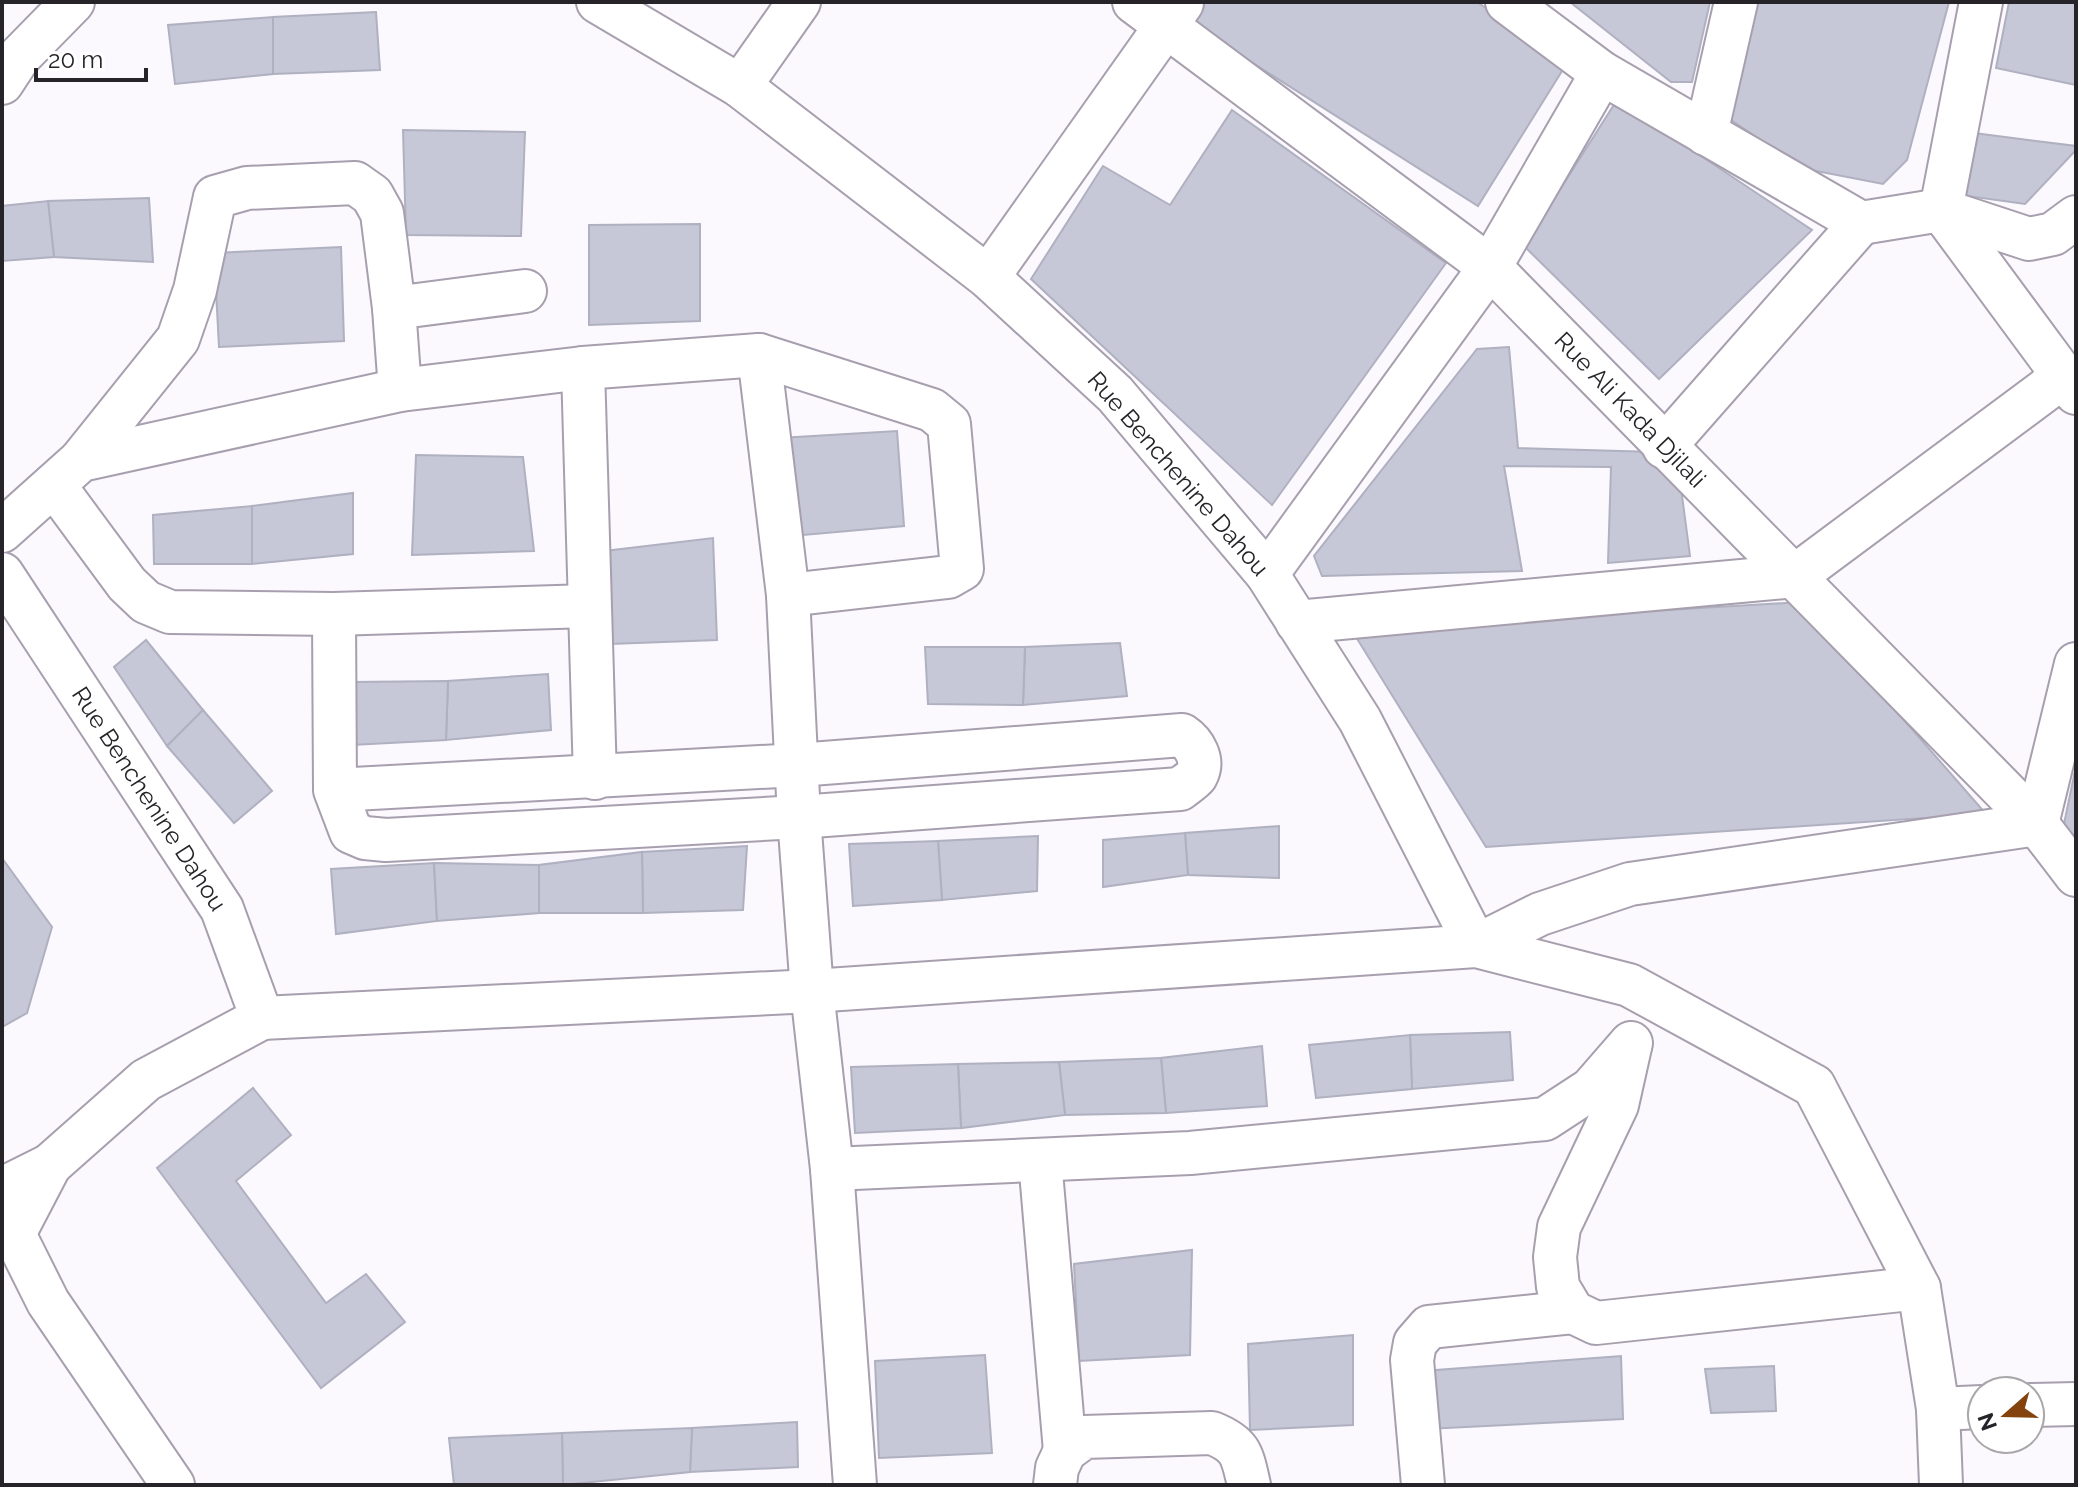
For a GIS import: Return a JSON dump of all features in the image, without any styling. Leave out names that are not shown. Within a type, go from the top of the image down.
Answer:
[{"type":"street","points":[[2,83],[19,57],[73,2]]},
{"type":"street","name":"Rue Benchenine Dahou","points":[[598,2],[740,86],[988,277],[1115,394],[1267,574],[1360,720],[1476,946]]},
{"type":"street","points":[[740,86],[799,2]]},
{"type":"street","points":[[1507,2],[1602,73],[1861,223],[1941,210],[2029,239],[2053,234],[2076,217]]},
{"type":"street","points":[[1706,134],[1736,2]]},
{"type":"street","points":[[1297,622],[1795,576],[2070,384],[1941,210],[1981,2]]},
{"type":"street","points":[[988,277],[1161,10]]},
{"type":"street","name":"Rue Ali Kada Djilali","points":[[1161,10],[1490,267],[2037,824],[2076,875]]},
{"type":"street","points":[[1267,574],[1490,267],[1602,73]]},
{"type":"street","points":[[2,531],[67,473],[178,339],[195,290],[215,197],[247,188],[355,183],[372,195],[382,213],[400,390]]},
{"type":"street","points":[[1664,447],[1861,223]]},
{"type":"street","points":[[394,308],[525,291]]},
{"type":"street","points":[[67,473],[400,390],[583,368],[759,355],[932,410],[949,424],[962,569],[948,577],[788,595]]},
{"type":"street","points":[[759,355],[788,595],[799,817],[812,991],[832,1169],[855,1485]]},
{"type":"street","points":[[583,368],[595,778]]},
{"type":"street","points":[[67,473],[127,584],[146,602],[170,612],[334,614],[589,606]]},
{"type":"street","name":"Rue Benchenine Dahou","points":[[2,574],[222,909],[262,1018]]},
{"type":"street","points":[[334,614],[335,790],[351,832],[365,838],[386,840],[799,817],[1180,789],[1195,776],[1199,763],[1192,742],[1182,735],[798,765],[335,790]]},
{"type":"street","points":[[1476,946],[1540,914],[1630,884],[2037,824],[2076,664]]},
{"type":"street","points":[[2,1189],[50,1165],[146,1080],[262,1018],[812,991],[1476,946],[1629,985],[1814,1086],[1919,1288],[1938,1409],[1941,1484],[1915,1485]]},
{"type":"street","points":[[1573,1312],[1558,1287],[1555,1257],[1559,1227],[1617,1105],[1631,1043],[1629,985]]},
{"type":"street","points":[[832,1169],[1190,1153],[1545,1119],[1591,1089],[1631,1043]]},
{"type":"street","points":[[1040,1160],[1060,1468]]},
{"type":"street","points":[[50,1165],[6,1234],[48,1302],[173,1485]]},
{"type":"street","points":[[2,1278],[48,1302]]},
{"type":"street","points":[[1423,1485],[1412,1360],[1415,1343],[1429,1327],[1573,1312],[1596,1323],[1919,1288]]},
{"type":"street","points":[[2046,1405],[2076,1404]]},
{"type":"street","points":[[1938,1409],[1966,1408]]},
{"type":"street","points":[[1060,1468],[1084,1437],[1212,1433],[1231,1440],[1242,1457],[1249,1485]]},
{"type":"building","points":[[1201,2],[1477,2],[1567,63],[1478,206],[1188,22]]},
{"type":"building","points":[[1570,2],[1710,2],[1692,82],[1671,82]]},
{"type":"building","points":[[1752,2],[1949,2],[1907,160],[1883,184],[1801,168],[1724,115]]},
{"type":"building","points":[[2009,2],[2076,2],[2076,85],[1996,68]]},
{"type":"building","points":[[376,12],[380,70],[273,74],[273,17]]},
{"type":"building","points":[[273,17],[273,74],[175,84],[168,25]]},
{"type":"building","points":[[1617,100],[1812,230],[1659,379],[1524,246]]},
{"type":"building","points":[[1232,110],[1446,263],[1272,505],[1031,279],[1103,166],[1170,205]]},
{"type":"building","points":[[403,130],[525,132],[521,236],[406,235]]},
{"type":"building","points":[[1974,133],[2076,146],[2076,150],[2025,204],[1960,195]]},
{"type":"building","points":[[149,198],[153,262],[54,257],[48,201]]},
{"type":"building","points":[[48,201],[54,257],[2,261],[2,206]]},
{"type":"building","points":[[700,224],[700,321],[589,325],[589,225]]},
{"type":"building","points":[[341,247],[344,341],[219,347],[214,253]]},
{"type":"building","points":[[1509,347],[1518,448],[1655,452],[1681,488],[1690,556],[1608,563],[1611,467],[1504,466],[1522,571],[1322,576],[1314,556],[1477,349]]},
{"type":"building","points":[[897,431],[904,526],[792,536],[780,438]]},
{"type":"building","points":[[416,455],[523,457],[534,551],[412,555]]},
{"type":"building","points":[[353,493],[353,554],[252,564],[252,506]]},
{"type":"building","points":[[252,506],[252,564],[154,564],[153,515]]},
{"type":"building","points":[[713,538],[717,640],[610,644],[605,551]]},
{"type":"building","points":[[1801,602],[1986,814],[1486,847],[1351,629]]},
{"type":"building","points":[[146,640],[203,710],[167,746],[114,667]]},
{"type":"building","points":[[1120,643],[1127,696],[1023,705],[1025,647]]},
{"type":"building","points":[[925,647],[1025,647],[1023,705],[928,704]]},
{"type":"building","points":[[548,674],[551,730],[446,740],[448,681]]},
{"type":"building","points":[[448,681],[446,740],[352,745],[352,682]]},
{"type":"building","points":[[203,710],[272,791],[234,823],[167,746]]},
{"type":"building","points":[[2076,766],[2076,839],[2064,824]]},
{"type":"building","points":[[1279,826],[1279,878],[1188,875],[1185,833]]},
{"type":"building","points":[[1185,833],[1188,875],[1103,887],[1103,840]]},
{"type":"building","points":[[1038,836],[1037,891],[942,900],[938,841]]},
{"type":"building","points":[[938,841],[942,900],[853,906],[849,844]]},
{"type":"building","points":[[747,846],[743,910],[643,913],[642,852]]},
{"type":"building","points":[[642,852],[643,913],[539,913],[539,865]]},
{"type":"building","points":[[2,858],[52,927],[27,1013],[2,1027]]},
{"type":"building","points":[[434,863],[437,921],[336,934],[331,869]]},
{"type":"building","points":[[434,863],[539,865],[539,913],[437,921]]},
{"type":"building","points":[[1510,1032],[1513,1080],[1412,1089],[1410,1035]]},
{"type":"building","points":[[1410,1035],[1412,1089],[1316,1098],[1309,1045]]},
{"type":"building","points":[[1262,1046],[1267,1106],[1166,1113],[1161,1058]]},
{"type":"building","points":[[1161,1058],[1166,1113],[1065,1115],[1059,1062]]},
{"type":"building","points":[[1059,1062],[1065,1115],[961,1128],[958,1064]]},
{"type":"building","points":[[958,1064],[961,1128],[855,1133],[851,1067]]},
{"type":"building","points":[[253,1088],[291,1135],[236,1181],[326,1303],[366,1274],[405,1322],[321,1388],[157,1168]]},
{"type":"building","points":[[1192,1250],[1190,1355],[1079,1361],[1074,1264]]},
{"type":"building","points":[[1353,1335],[1353,1425],[1250,1430],[1248,1344]]},
{"type":"building","points":[[985,1355],[992,1453],[879,1458],[875,1361]]},
{"type":"building","points":[[1621,1356],[1623,1419],[1427,1429],[1423,1371]]},
{"type":"building","points":[[1774,1366],[1776,1411],[1711,1413],[1705,1369]]},
{"type":"building","points":[[797,1422],[798,1467],[690,1472],[692,1428]]},
{"type":"building","points":[[692,1428],[690,1472],[563,1485],[562,1433]]},
{"type":"building","points":[[562,1433],[563,1485],[454,1485],[449,1438]]}]
